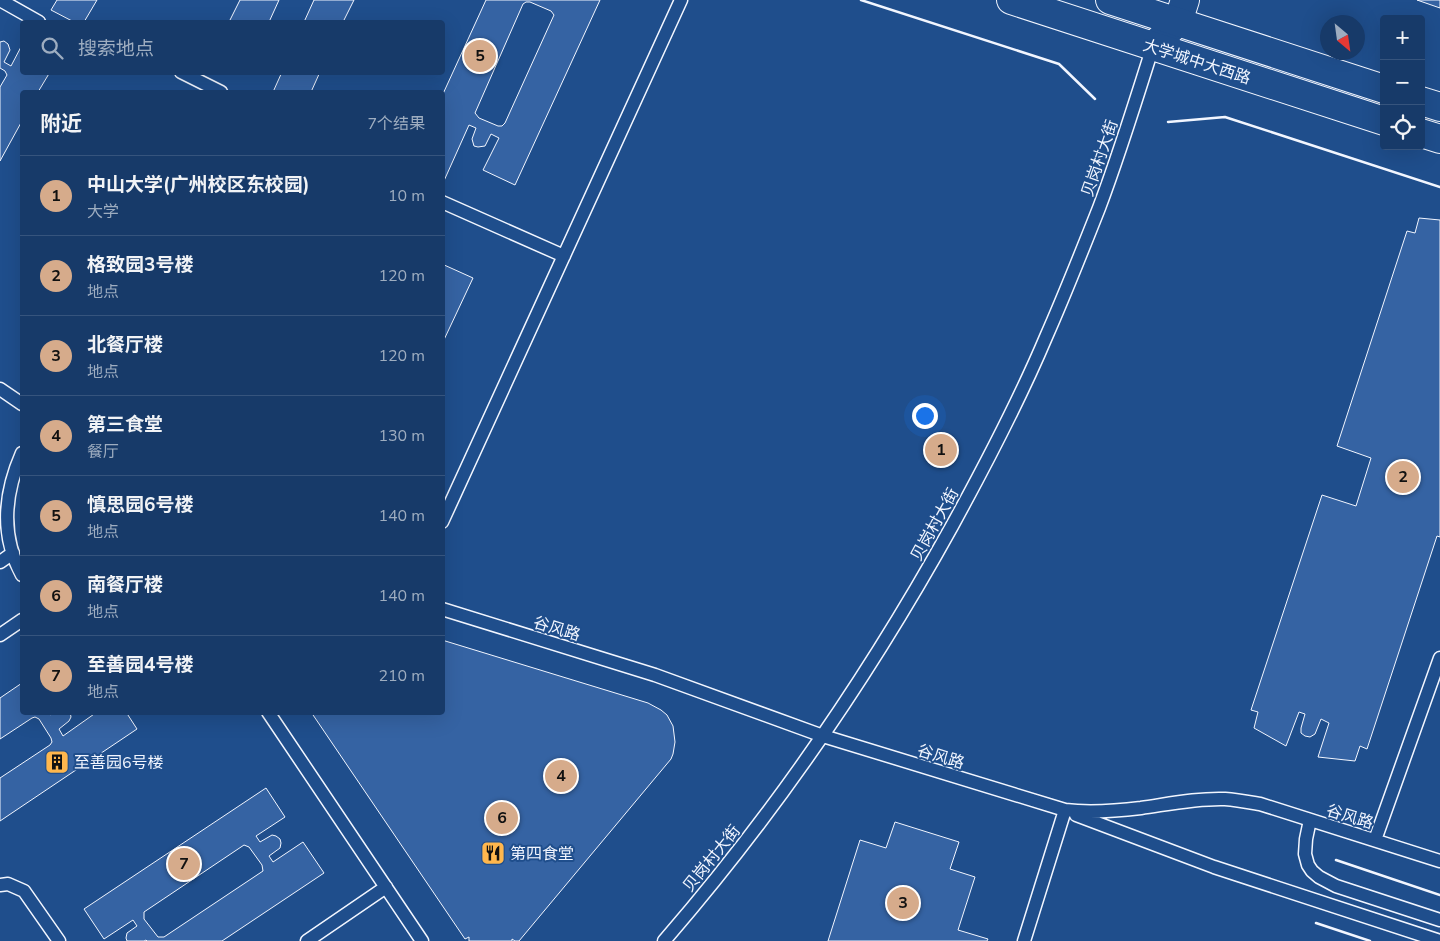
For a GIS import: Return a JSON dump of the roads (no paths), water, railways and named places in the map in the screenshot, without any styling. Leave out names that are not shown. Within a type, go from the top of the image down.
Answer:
[{"type":"main road","name":"大学城中大西路","points":[[1011,0],[1380,120]]},
{"type":"main road","name":"大学城中大西路","points":[[1110,0],[1182,11],[1380,87]]},
{"type":"main road","points":[[1149,6],[1153,46]]},
{"type":"main road","points":[[1153,46],[1182,11]]},
{"type":"main road","points":[[1425,102],[1440,107]]},
{"type":"main road","points":[[1425,134],[1440,140]]},
{"type":"lane","points":[[0,0],[35,20]]},
{"type":"lane","points":[[445,515],[681,0]]},
{"type":"lane","name":"贝岗村大街","points":[[664,941],[769,811],[823,736],[863,676],[932,562],[976,483],[1046,338],[1100,206],[1153,46]]},
{"type":"lane","points":[[187,75],[217,90]]},
{"type":"lane","points":[[445,203],[564,256]]},
{"type":"lane","points":[[0,389],[20,403]]},
{"type":"lane","points":[[20,458],[9,492],[7,512],[8,533],[20,570]]},
{"type":"lane","points":[[0,562],[13,553]]},
{"type":"lane","name":"谷风路","points":[[445,610],[655,675],[823,736],[1065,810],[1078,812],[1116,811],[1184,801],[1225,799],[1242,801],[1260,804],[1440,861]]},
{"type":"lane","points":[[0,635],[20,621]]},
{"type":"lane","points":[[1375,840],[1440,658]]},
{"type":"lane","points":[[270,715],[422,941]]},
{"type":"lane","points":[[1024,941],[1065,810],[1214,867],[1440,941]]},
{"type":"lane","points":[[1310,820],[1305,854],[1308,865],[1318,877],[1336,886],[1440,920]]},
{"type":"lane","points":[[0,885],[8,884],[24,891],[58,941]]},
{"type":"lane","points":[[307,941],[386,887]]},
{"type":"place","name":"慎思园6号楼","points":[[480,56]]},
{"type":"place","name":"中山大学(广州校区东校园)","points":[[941,450]]},
{"type":"place","name":"格致园3号楼","points":[[1403,477]]},
{"type":"place","name":"至善园6号楼","points":[[57,762]]},
{"type":"place","name":"第三食堂","points":[[561,776]]},
{"type":"place","name":"南餐厅楼","points":[[502,818]]},
{"type":"place","name":"第四食堂","points":[[493,853]]},
{"type":"place","name":"至善园4号楼","points":[[184,864]]},
{"type":"place","name":"北餐厅楼","points":[[903,903]]}]
